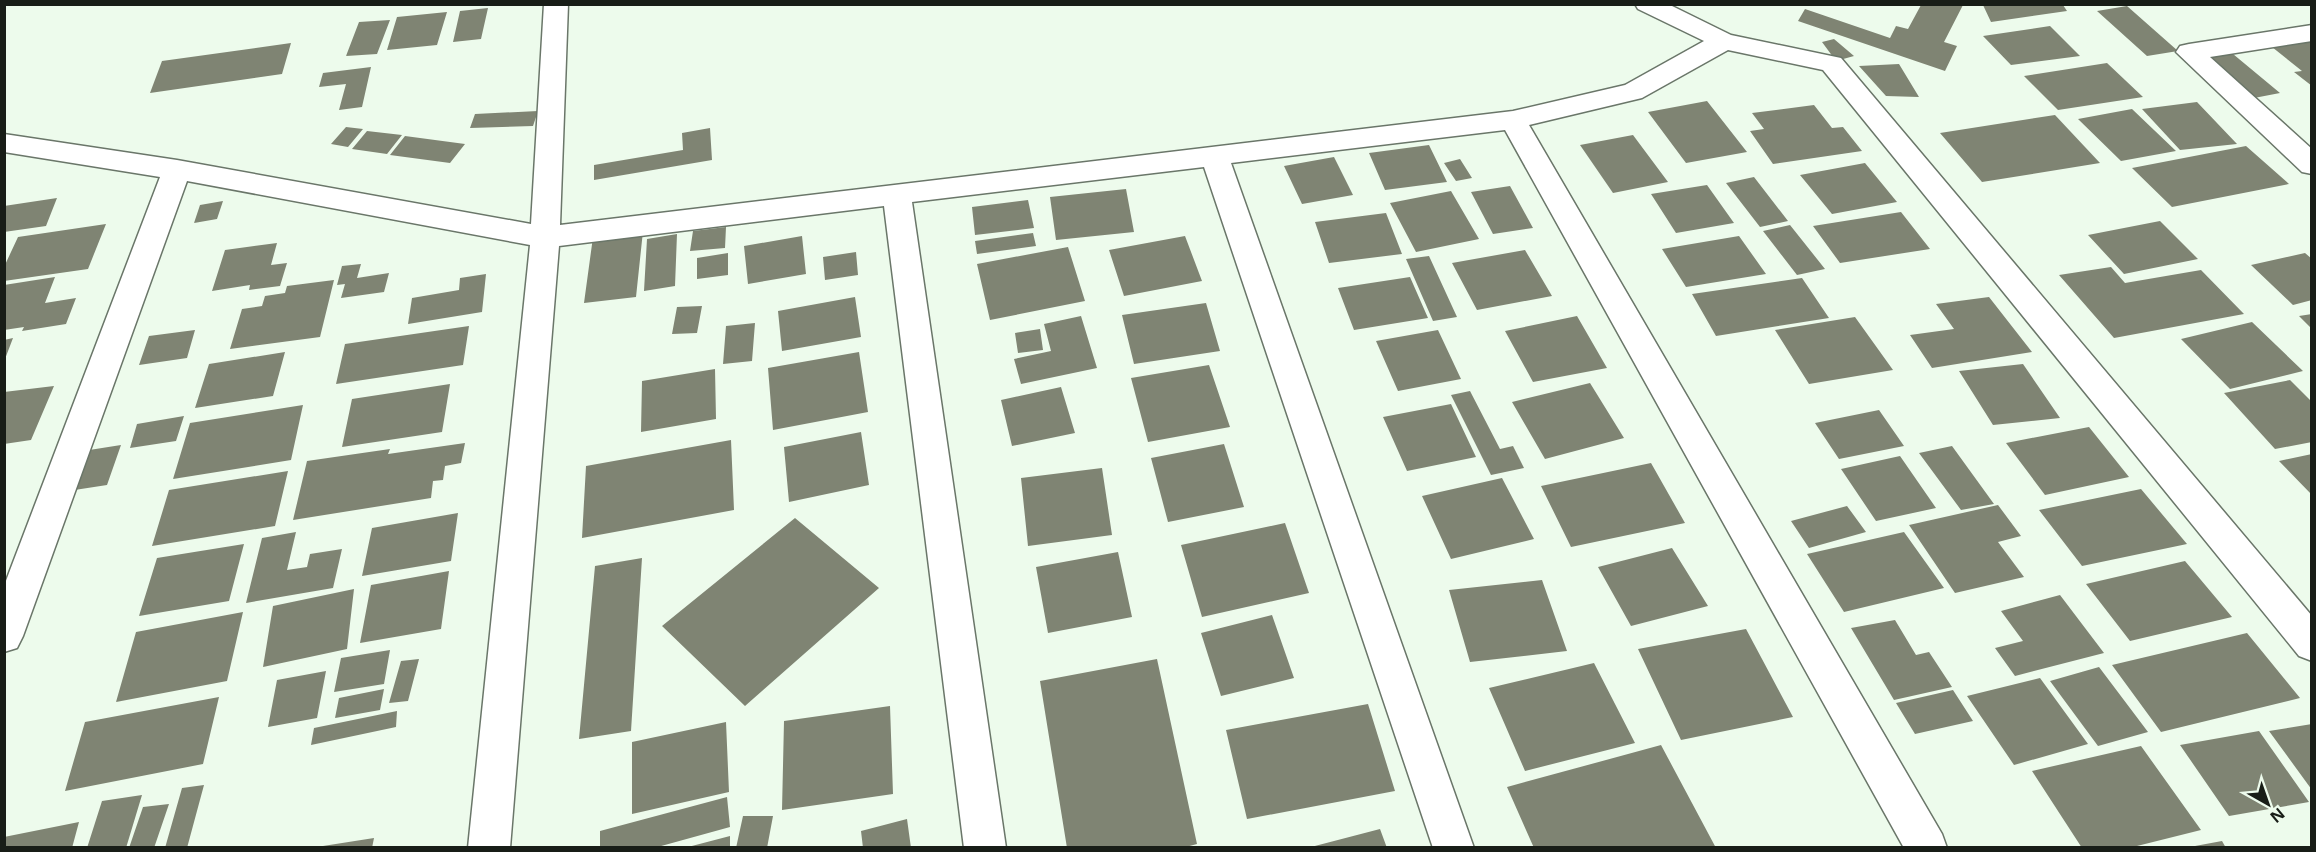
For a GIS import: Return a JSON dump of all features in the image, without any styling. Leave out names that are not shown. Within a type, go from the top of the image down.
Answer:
[{"type":"street","points":[[489,848],[545,237],[556,4]]},
{"type":"street","points":[[1647,4],[1724,42],[1832,64],[2312,644]]},
{"type":"street","points":[[2312,33],[2189,52],[2312,165]]},
{"type":"street","points":[[4,143],[177,170],[545,237],[1513,120],[1633,92],[1724,42]]},
{"type":"street","points":[[1513,120],[1927,848]]},
{"type":"street","points":[[1215,156],[1454,848]]},
{"type":"street","points":[[4,636],[177,170]]},
{"type":"street","points":[[897,194],[985,848]]},
{"type":"building","points":[[1921,5],[1963,5],[1944,42],[1957,46],[1945,71],[1798,21],[1805,9],[1890,38],[1896,26],[1908,29]]},
{"type":"building","points":[[1983,5],[2063,5],[2067,11],[1991,22]]},
{"type":"building","points":[[2127,6],[2178,51],[2147,56],[2097,11]]},
{"type":"building","points":[[488,8],[481,39],[453,42],[460,11]]},
{"type":"building","points":[[447,12],[437,45],[387,50],[397,17]]},
{"type":"building","points":[[390,20],[377,54],[346,56],[359,22]]},
{"type":"building","points":[[2050,26],[2080,56],[2011,65],[1983,36]]},
{"type":"building","points":[[1834,39],[1854,56],[1836,61],[1822,42]]},
{"type":"building","points":[[2312,41],[2312,86],[2294,72],[2302,71],[2272,47]]},
{"type":"building","points":[[291,43],[282,74],[150,93],[162,61]]},
{"type":"building","points":[[2233,54],[2280,93],[2254,98],[2208,58]]},
{"type":"building","points":[[2107,63],[2143,97],[2058,110],[2024,76]]},
{"type":"building","points":[[1899,64],[1919,97],[1886,96],[1859,66]]},
{"type":"building","points":[[371,67],[362,107],[339,110],[346,84],[319,87],[323,73]]},
{"type":"building","points":[[1707,101],[1747,152],[1686,163],[1648,112]]},
{"type":"building","points":[[2197,102],[2237,144],[2180,150],[2142,109]]},
{"type":"building","points":[[1814,105],[1832,128],[1843,127],[1862,151],[1773,164],[1750,131],[1764,129],[1752,113]]},
{"type":"building","points":[[2132,109],[2176,151],[2121,161],[2078,119]]},
{"type":"building","points":[[538,111],[533,126],[470,128],[475,114]]},
{"type":"building","points":[[2055,115],[2100,163],[1982,182],[1940,133]]},
{"type":"building","points":[[346,127],[363,129],[348,147],[331,144]]},
{"type":"building","points":[[710,128],[712,160],[594,180],[594,165],[683,150],[682,133]]},
{"type":"building","points":[[367,131],[402,135],[387,154],[352,149]]},
{"type":"building","points":[[1633,135],[1668,182],[1613,193],[1580,145]]},
{"type":"building","points":[[405,136],[465,144],[450,163],[390,155]]},
{"type":"building","points":[[1429,145],[1447,182],[1385,190],[1369,153]]},
{"type":"building","points":[[2246,146],[2289,184],[2172,207],[2132,168]]},
{"type":"building","points":[[1334,157],[1353,195],[1302,204],[1284,166]]},
{"type":"building","points":[[1460,159],[1472,178],[1456,181],[1444,163]]},
{"type":"building","points":[[1865,163],[1897,202],[1832,214],[1800,175]]},
{"type":"building","points":[[1754,177],[1788,221],[1760,227],[1726,183]]},
{"type":"building","points":[[1707,185],[1734,223],[1676,233],[1651,194]]},
{"type":"building","points":[[1510,186],[1533,228],[1493,234],[1471,192]]},
{"type":"building","points":[[1126,189],[1134,232],[1056,240],[1050,197]]},
{"type":"building","points":[[1451,191],[1479,239],[1416,252],[1390,203]]},
{"type":"building","points":[[57,198],[46,226],[4,232],[4,206]]},
{"type":"building","points":[[1028,200],[1034,228],[975,235],[972,207]]},
{"type":"building","points":[[223,201],[217,219],[194,223],[200,205]]},
{"type":"building","points":[[1901,212],[1930,249],[1840,263],[1813,226]]},
{"type":"building","points":[[1386,213],[1402,254],[1329,263],[1315,222]]},
{"type":"building","points":[[2160,221],[2198,259],[2124,274],[2088,235]]},
{"type":"building","points":[[106,224],[88,269],[4,281],[4,267],[18,237]]},
{"type":"building","points":[[1790,225],[1825,269],[1797,275],[1763,231]]},
{"type":"building","points":[[726,227],[725,248],[690,251],[693,231]]},
{"type":"building","points":[[643,231],[636,297],[584,303],[593,237]]},
{"type":"building","points":[[1033,233],[1036,246],[977,254],[975,241]]},
{"type":"building","points":[[677,234],[675,286],[644,291],[647,239]]},
{"type":"building","points":[[802,236],[806,274],[748,284],[744,246]]},
{"type":"building","points":[[1185,236],[1202,281],[1124,296],[1109,250]]},
{"type":"building","points":[[1739,236],[1766,274],[1686,287],[1662,249]]},
{"type":"building","points":[[277,243],[271,265],[287,263],[280,286],[249,290],[250,285],[212,291],[225,250]]},
{"type":"building","points":[[1068,247],[1085,301],[990,320],[977,264]]},
{"type":"building","points":[[1525,250],[1552,296],[1477,310],[1452,263]]},
{"type":"building","points":[[856,252],[858,275],[825,280],[823,257]]},
{"type":"building","points":[[728,253],[728,275],[697,279],[697,258]]},
{"type":"building","points":[[2305,253],[2312,259],[2312,300],[2293,305],[2251,265]]},
{"type":"building","points":[[1429,256],[1457,317],[1433,321],[1406,259]]},
{"type":"building","points":[[361,264],[357,278],[389,273],[384,292],[341,298],[345,284],[337,285],[342,266]]},
{"type":"building","points":[[2111,267],[2125,283],[2201,270],[2244,314],[2114,338],[2059,275]]},
{"type":"building","points":[[486,274],[482,312],[408,324],[412,298],[459,290],[460,278]]},
{"type":"building","points":[[55,277],[45,303],[76,298],[66,324],[22,331],[24,327],[4,330],[4,285]]},
{"type":"building","points":[[1410,277],[1428,318],[1354,330],[1338,288]]},
{"type":"building","points":[[1802,278],[1829,318],[1716,336],[1692,294]]},
{"type":"building","points":[[334,280],[320,337],[230,349],[242,309],[262,306],[265,296],[285,293],[287,286]]},
{"type":"building","points":[[855,297],[861,337],[782,351],[778,311]]},
{"type":"building","points":[[1989,297],[2032,352],[1932,368],[1910,335],[1954,329],[1936,304]]},
{"type":"building","points":[[1206,303],[1220,351],[1134,364],[1122,315]]},
{"type":"building","points":[[702,306],[697,333],[672,334],[677,307]]},
{"type":"building","points":[[2312,314],[2312,329],[2299,316]]},
{"type":"building","points":[[1081,316],[1097,368],[1021,384],[1014,359],[1051,351],[1044,324]]},
{"type":"building","points":[[1577,316],[1607,368],[1533,382],[1505,331]]},
{"type":"building","points":[[1855,317],[1893,370],[1809,384],[1775,330]]},
{"type":"building","points":[[2252,322],[2303,371],[2230,389],[2181,339]]},
{"type":"building","points":[[755,323],[752,361],[723,364],[726,326]]},
{"type":"building","points":[[469,326],[463,365],[336,384],[345,344]]},
{"type":"building","points":[[1040,329],[1043,350],[1018,353],[1015,333]]},
{"type":"building","points":[[195,330],[187,358],[139,365],[149,336]]},
{"type":"building","points":[[1438,330],[1461,379],[1398,391],[1376,341]]},
{"type":"building","points":[[13,338],[5,359],[4,359],[4,340]]},
{"type":"building","points":[[285,352],[273,396],[195,408],[209,364]]},
{"type":"building","points":[[859,352],[868,412],[773,430],[768,368]]},
{"type":"building","points":[[2023,364],[2060,418],[1993,425],[1959,371]]},
{"type":"building","points":[[1209,365],[1230,427],[1148,442],[1131,378]]},
{"type":"building","points":[[715,369],[716,419],[641,432],[642,381]]},
{"type":"building","points":[[2290,380],[2312,402],[2312,442],[2275,449],[2224,393]]},
{"type":"building","points":[[1590,383],[1624,438],[1545,459],[1512,402]]},
{"type":"building","points":[[450,384],[442,432],[342,447],[352,399]]},
{"type":"building","points":[[54,386],[31,440],[4,444],[4,392]]},
{"type":"building","points":[[1061,387],[1075,433],[1012,446],[1001,400]]},
{"type":"building","points":[[1470,391],[1500,449],[1513,446],[1524,468],[1491,475],[1451,395]]},
{"type":"building","points":[[1451,404],[1476,457],[1407,471],[1383,417]]},
{"type":"building","points":[[303,405],[291,460],[173,479],[190,423]]},
{"type":"building","points":[[1879,410],[1904,446],[1839,459],[1815,423]]},
{"type":"building","points":[[184,416],[176,441],[130,448],[137,424]]},
{"type":"building","points":[[2089,427],[2129,477],[2045,495],[2006,443]]},
{"type":"building","points":[[861,432],[869,485],[789,502],[784,447]]},
{"type":"building","points":[[731,440],[734,510],[582,538],[586,466]]},
{"type":"building","points":[[465,443],[461,463],[445,466],[443,480],[433,481],[431,498],[293,520],[307,461],[390,449],[388,454]]},
{"type":"building","points":[[1224,444],[1244,507],[1168,522],[1151,458]]},
{"type":"building","points":[[121,445],[107,485],[68,491],[83,451]]},
{"type":"building","points":[[1952,446],[1994,504],[1961,510],[1919,453]]},
{"type":"building","points":[[2312,454],[2312,495],[2279,461]]},
{"type":"building","points":[[1900,456],[1936,508],[1876,521],[1841,469]]},
{"type":"building","points":[[1651,463],[1685,523],[1571,547],[1541,486]]},
{"type":"building","points":[[1102,468],[1112,535],[1028,546],[1021,478]]},
{"type":"building","points":[[288,471],[275,526],[152,546],[169,490]]},
{"type":"building","points":[[1502,478],[1534,539],[1451,559],[1422,496]]},
{"type":"building","points":[[2141,489],[2187,544],[2082,566],[2039,510]]},
{"type":"building","points":[[1998,505],[2021,536],[1998,542],[2024,577],[1955,593],[1909,525]]},
{"type":"building","points":[[1847,506],[1866,532],[1809,548],[1791,521]]},
{"type":"building","points":[[458,513],[451,561],[362,576],[372,528]]},
{"type":"building","points":[[795,518],[879,588],[745,706],[662,626]]},
{"type":"building","points":[[1285,523],[1309,593],[1202,617],[1181,545]]},
{"type":"building","points":[[296,532],[287,570],[307,567],[310,554],[342,549],[333,588],[246,603],[262,538]]},
{"type":"building","points":[[1904,532],[1944,588],[1844,612],[1807,554]]},
{"type":"building","points":[[244,544],[229,601],[139,616],[157,558]]},
{"type":"building","points":[[1672,548],[1708,606],[1631,626],[1598,567]]},
{"type":"building","points":[[1118,552],[1132,617],[1048,633],[1036,567]]},
{"type":"building","points":[[642,558],[631,731],[579,739],[595,566]]},
{"type":"building","points":[[2185,561],[2232,617],[2130,641],[2086,584]]},
{"type":"building","points":[[449,571],[441,629],[360,643],[371,585]]},
{"type":"building","points":[[1542,580],[1567,651],[1470,662],[1449,590]]},
{"type":"building","points":[[354,589],[347,649],[263,667],[273,606]]},
{"type":"building","points":[[2060,595],[2104,653],[2015,676],[1995,648],[2023,641],[2001,611]]},
{"type":"building","points":[[243,612],[227,681],[116,702],[136,632]]},
{"type":"building","points":[[1272,615],[1294,678],[1221,696],[1201,633]]},
{"type":"building","points":[[1895,620],[1916,655],[1929,652],[1952,687],[1894,700],[1851,628]]},
{"type":"building","points":[[1746,629],[1793,717],[1681,740],[1638,649]]},
{"type":"building","points":[[2247,633],[2300,698],[2161,732],[2112,665]]},
{"type":"building","points":[[390,650],[384,684],[334,692],[341,658]]},
{"type":"building","points":[[419,659],[408,701],[389,703],[401,661]]},
{"type":"building","points":[[1157,659],[1197,844],[1182,848],[1067,848],[1040,681]]},
{"type":"building","points":[[1594,663],[1635,743],[1525,771],[1489,688]]},
{"type":"building","points":[[2099,667],[2148,732],[2098,746],[2050,681]]},
{"type":"building","points":[[326,671],[317,718],[268,727],[277,680]]},
{"type":"building","points":[[2040,678],[2088,744],[2014,765],[1967,696]]},
{"type":"building","points":[[384,689],[380,710],[335,718],[339,698]]},
{"type":"building","points":[[1953,690],[1973,721],[1915,734],[1896,703]]},
{"type":"building","points":[[219,697],[203,764],[65,791],[85,722]]},
{"type":"building","points":[[1368,704],[1395,791],[1247,819],[1226,730]]},
{"type":"building","points":[[890,706],[893,794],[782,810],[784,721]]},
{"type":"building","points":[[397,711],[396,727],[311,745],[314,728]]},
{"type":"building","points":[[726,722],[729,792],[632,814],[632,742]]},
{"type":"building","points":[[2312,724],[2312,790],[2269,731]]},
{"type":"building","points":[[2259,731],[2309,802],[2229,816],[2180,745]]},
{"type":"building","points":[[1661,745],[1716,848],[1534,848],[1507,787]]},
{"type":"building","points":[[2141,746],[2201,830],[2129,848],[2082,848],[2032,771]]},
{"type":"building","points":[[204,785],[187,848],[165,848],[182,788]]},
{"type":"building","points":[[142,795],[126,848],[87,848],[102,801]]},
{"type":"building","points":[[727,797],[730,827],[654,848],[600,848],[600,831]]},
{"type":"building","points":[[169,804],[154,848],[129,848],[143,807]]},
{"type":"building","points":[[743,816],[773,816],[767,848],[736,848]]},
{"type":"building","points":[[907,819],[911,848],[863,848],[861,831]]},
{"type":"building","points":[[79,822],[72,848],[4,848],[4,837]]},
{"type":"building","points":[[1380,829],[1387,848],[1311,847]]},
{"type":"building","points":[[730,836],[730,848],[688,848],[688,847]]},
{"type":"building","points":[[374,838],[372,848],[323,848],[323,846]]},
{"type":"building","points":[[2222,841],[2226,848],[2195,848],[2195,846]]}]
